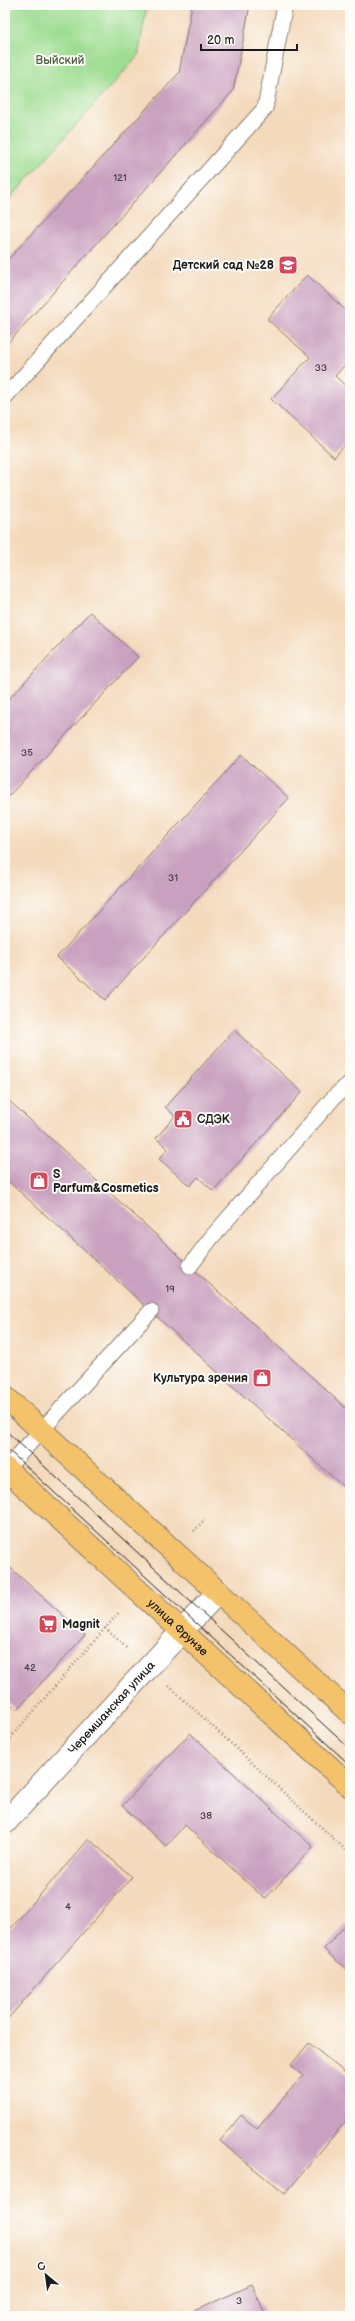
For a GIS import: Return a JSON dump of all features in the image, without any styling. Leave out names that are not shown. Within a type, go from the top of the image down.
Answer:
[{"type":"main road","points":[[5,1397],[175,1551],[350,1713]]},
{"type":"main road","name":"улица Фрунзе","points":[[6,1468],[350,1786]]},
{"type":"street","name":"Черемшанская улица","points":[[5,1823],[218,1592]]},
{"type":"lane","points":[[5,397],[265,108],[285,5]]},
{"type":"lane","points":[[190,1266],[211,1238],[335,1096],[350,1083]]},
{"type":"lane","points":[[6,1468],[151,1311]]},
{"type":"path","points":[[175,1551],[205,1519]]},
{"type":"path","points":[[5,1744],[139,1590]]},
{"type":"path","points":[[105,1628],[350,1854]]},
{"type":"green space","name":"Выйский","points":[[5,5],[147,5],[138,56],[5,204]]},
{"type":"building","points":[[192,5],[250,5],[233,91],[7,344],[5,342],[5,263],[179,73]]},
{"type":"building","points":[[307,275],[350,314],[350,359],[335,376],[350,390],[350,440],[334,457],[271,399],[310,357],[267,319]]},
{"type":"building","points":[[90,612],[138,657],[5,800],[5,703]]},
{"type":"building","points":[[241,755],[289,798],[105,1000],[57,957]]},
{"type":"building","points":[[234,1030],[302,1092],[213,1191],[198,1177],[190,1186],[159,1159],[168,1149],[156,1138],[175,1116],[165,1107]]},
{"type":"building","points":[[5,1097],[350,1412],[350,1493],[5,1178]]},
{"type":"building","points":[[5,1563],[85,1635],[17,1710],[5,1699]]},
{"type":"building","points":[[190,1733],[313,1847],[265,1899],[185,1825],[166,1846],[122,1806]]},
{"type":"building","points":[[89,1839],[132,1877],[5,2022],[5,1935]]},
{"type":"building","points":[[350,1920],[350,1973],[324,1949]]},
{"type":"building","points":[[309,2043],[350,2077],[350,2116],[285,2194],[220,2141],[241,2115],[257,2129],[303,2075],[291,2065]]},
{"type":"building","points":[[252,2285],[266,2316],[185,2315]]},
{"type":"tram line","points":[[5,1430],[350,1749]]},
{"type":"tram line","points":[[5,1447],[350,1765]]},
{"type":"place","name":"Детский сад №28","points":[[288,265]]},
{"type":"place","name":"СДЭК","points":[[183,1119]]},
{"type":"place","name":"S Parfum&Cosmetics","points":[[39,1181]]},
{"type":"place","name":"Культура зрения","points":[[262,1378]]},
{"type":"place","name":"Magnit","points":[[48,1624]]}]
